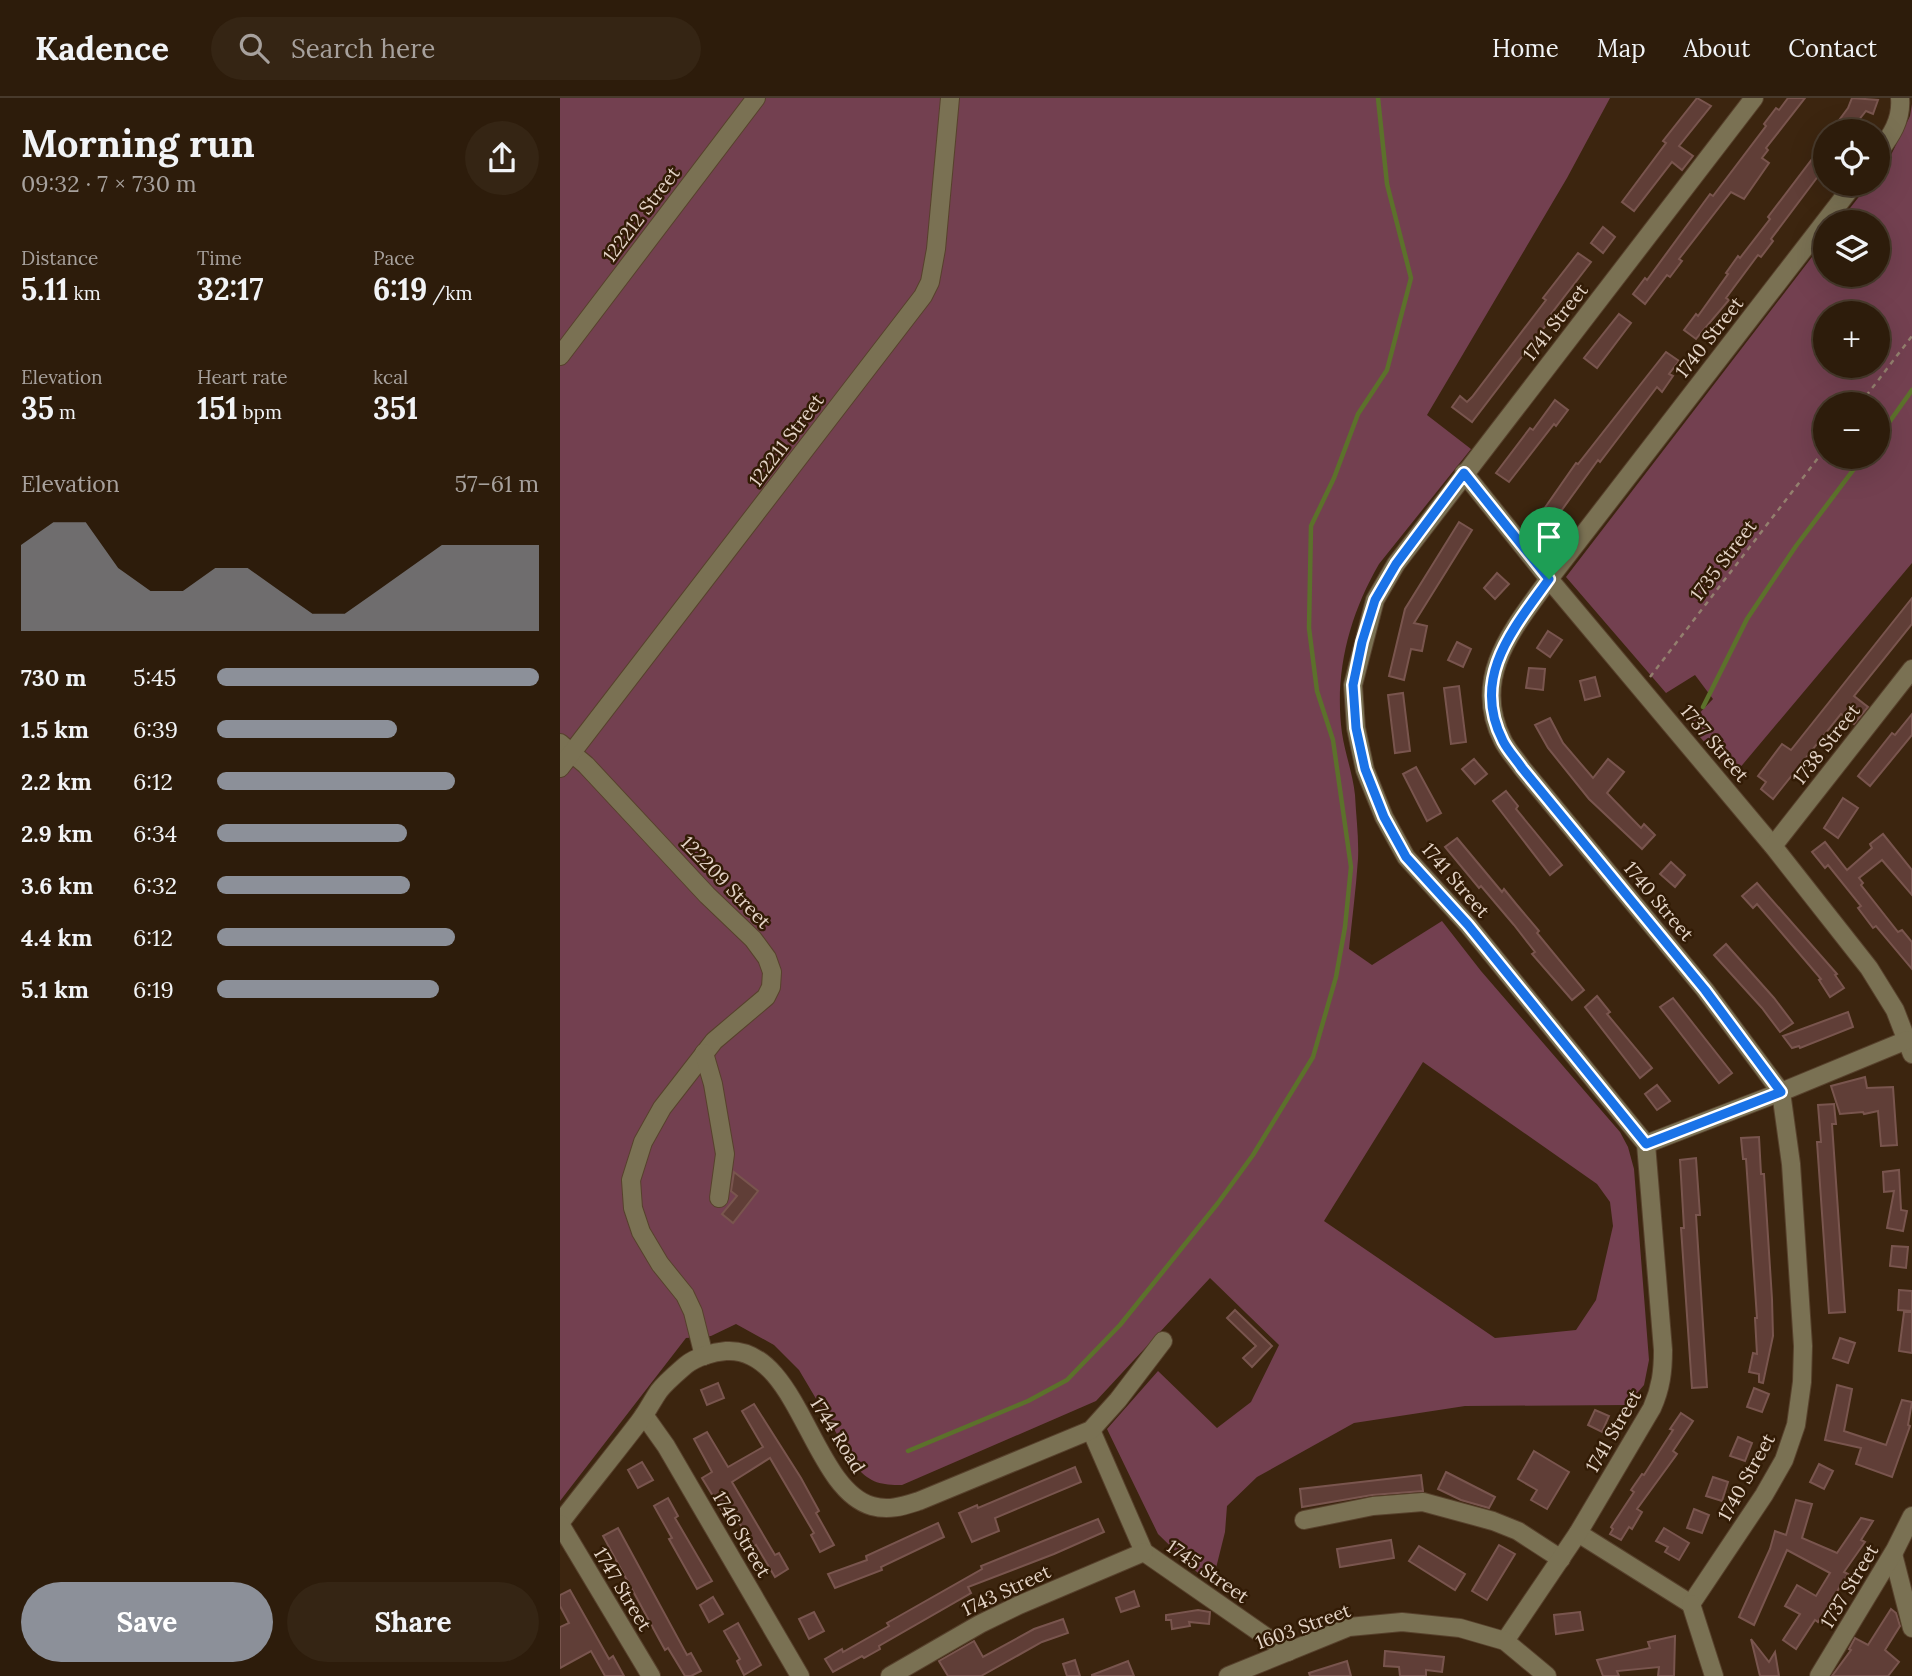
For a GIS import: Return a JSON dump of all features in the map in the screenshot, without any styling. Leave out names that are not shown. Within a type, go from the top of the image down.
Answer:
[{"type":"street","name":"122212 Street","points":[[560,356],[755,98]]},
{"type":"street","name":"122211 Street","points":[[560,768],[566,748],[923,296],[930,282],[936,249],[950,98]]},
{"type":"street","name":"1741 Street","points":[[1505,1641],[1578,1533],[1652,1408],[1662,1377],[1663,1350],[1646,1144],[1468,925],[1406,857],[1384,817],[1365,769],[1356,728],[1353,685],[1375,600],[1396,564],[1754,98]]},
{"type":"street","points":[[1890,135],[1901,108],[1900,98]]},
{"type":"street","name":"1740 Street","points":[[1691,1604],[1764,1495],[1784,1460],[1796,1425],[1802,1382],[1803,1346],[1791,1164],[1781,1092],[1705,990],[1522,768],[1503,741],[1493,716],[1492,686],[1496,661],[1506,639],[1549,579],[1845,196]]},
{"type":"street","name":"1737 Street","points":[[1464,473],[1549,579],[1773,846],[1884,990],[1909,1047]]},
{"type":"street","name":"1738 Street","points":[[1773,846],[1912,669]]},
{"type":"street","name":"122209 Street","points":[[566,748],[753,939],[767,958],[772,972],[771,987],[766,997],[715,1041],[656,1119],[643,1142],[631,1180],[633,1208],[641,1232],[660,1264],[685,1295],[693,1312],[704,1356]]},
{"type":"street","points":[[1646,1144],[1909,1047]]},
{"type":"street","points":[[705,1053],[725,1154],[719,1198]]},
{"type":"street","name":"1744 Road","points":[[560,1523],[661,1389],[688,1363],[720,1351],[740,1350],[759,1358],[779,1380],[838,1478],[852,1495],[871,1506],[895,1509],[1091,1430],[1118,1400],[1163,1341]]},
{"type":"street","name":"1746 Street","points":[[644,1415],[666,1446],[800,1676]]},
{"type":"street","name":"1745 Street","points":[[1091,1430],[1144,1552],[1288,1652]]},
{"type":"street","points":[[1304,1520],[1373,1506],[1423,1502],[1493,1521],[1518,1531],[1560,1559]]},
{"type":"street","name":"1737 Street","points":[[1819,1676],[1893,1555],[1912,1516]]},
{"type":"street","name":"1747 Street","points":[[560,1523],[651,1676]]},
{"type":"street","points":[[1578,1533],[1691,1604],[1714,1676]]},
{"type":"street","name":"1743 Street","points":[[890,1676],[1018,1605],[1144,1552]]},
{"type":"street","points":[[1893,1555],[1912,1628]]},
{"type":"street","name":"1603 Street","points":[[1228,1676],[1349,1628],[1402,1622],[1460,1628],[1505,1641],[1547,1676]]},
{"type":"path","points":[[1869,392],[1912,336]]},
{"type":"path","name":"1735 Street","points":[[1642,688],[1813,465]]},
{"type":"shaded area","points":[[560,98],[1610,98],[1567,178],[1427,415],[1471,449],[1379,564],[1368,584],[1346,646],[1340,711],[1343,741],[1354,787],[1358,843],[1349,949],[1372,965],[1442,921],[1481,971],[1620,1132],[1628,1147],[1634,1169],[1649,1360],[1644,1385],[1627,1405],[1465,1406],[1354,1423],[1257,1477],[1227,1506],[1225,1532],[1214,1576],[1203,1578],[1158,1534],[1107,1429],[1158,1371],[1217,1428],[1251,1402],[1279,1345],[1210,1278],[1096,1401],[902,1485],[877,1482],[862,1473],[799,1370],[774,1345],[736,1324],[711,1336],[686,1338],[560,1501]],"holes":[[[1423,1062],[1597,1184],[1610,1202],[1613,1226],[1596,1300],[1576,1330],[1495,1338],[1324,1221]]]},
{"type":"shaded area","points":[[1912,104],[1912,563],[1733,776],[1689,724],[1713,699],[1695,675],[1666,693],[1566,577],[1813,256],[1813,287],[1890,287],[1890,210],[1848,210],[1860,196],[1890,196],[1891,155],[1910,116]]},
{"type":"building","points":[[1697,98],[1711,106],[1679,146],[1693,156],[1682,170],[1672,162],[1634,211],[1622,202],[1666,143],[1663,141]]},
{"type":"building","points":[[1788,98],[1805,98],[1766,148],[1768,150],[1762,158],[1769,163],[1744,199],[1731,192],[1679,259],[1682,261],[1670,277],[1667,275],[1645,304],[1633,294],[1645,278],[1647,280],[1710,194],[1713,196],[1766,126],[1764,124],[1776,108],[1779,110]]},
{"type":"building","points":[[1852,98],[1878,100],[1873,114],[1866,111],[1860,119],[1840,119]]},
{"type":"building","points":[[1813,158],[1813,183],[1771,239],[1773,241],[1761,257],[1758,255],[1726,298],[1729,300],[1696,339],[1684,330],[1696,314],[1698,316],[1738,256],[1740,258],[1770,219],[1768,217]]},
{"type":"building","points":[[1603,227],[1615,237],[1603,253],[1591,243]]},
{"type":"building","points":[[1578,253],[1591,262],[1472,422],[1452,407],[1460,396],[1467,402],[1472,397]]},
{"type":"building","points":[[1619,314],[1631,323],[1597,368],[1584,358]]},
{"type":"building","points":[[1666,352],[1679,361],[1669,374],[1673,376],[1662,392],[1657,387],[1600,462],[1598,460],[1556,518],[1544,509],[1576,463],[1578,464]]},
{"type":"building","points":[[1555,400],[1568,410],[1509,482],[1496,473]]},
{"type":"building","points":[[1459,522],[1472,530],[1414,623],[1427,626],[1422,651],[1411,649],[1404,680],[1389,676],[1405,609]]},
{"type":"building","points":[[1497,573],[1509,584],[1495,599],[1484,588]]},
{"type":"building","points":[[1912,598],[1912,624],[1854,696],[1868,707],[1854,724],[1841,714],[1773,799],[1761,789],[1766,782],[1758,776],[1782,744],[1791,750]]},
{"type":"building","points":[[1548,631],[1562,640],[1550,657],[1537,648]]},
{"type":"building","points":[[1457,642],[1471,649],[1463,667],[1448,660]]},
{"type":"building","points":[[1529,668],[1545,669],[1543,690],[1526,688]]},
{"type":"building","points":[[1595,677],[1600,696],[1585,700],[1580,681]]},
{"type":"building","points":[[1459,686],[1466,742],[1451,744],[1444,688]]},
{"type":"building","points":[[1403,693],[1410,751],[1395,753],[1388,695]]},
{"type":"building","points":[[1912,714],[1912,735],[1870,786],[1858,776],[1892,733],[1895,735]]},
{"type":"building","points":[[1550,718],[1563,743],[1593,778],[1608,759],[1624,772],[1607,793],[1641,828],[1644,824],[1655,835],[1642,849],[1589,799],[1548,748],[1535,725]]},
{"type":"building","points":[[1474,759],[1487,774],[1475,784],[1462,769]]},
{"type":"building","points":[[1416,767],[1441,813],[1427,821],[1403,774]]},
{"type":"building","points":[[1506,791],[1518,806],[1516,809],[1562,865],[1550,875],[1493,801]]},
{"type":"building","points":[[1843,798],[1858,808],[1838,838],[1824,828]]},
{"type":"building","points":[[1883,834],[1912,870],[1912,895],[1882,860],[1859,878],[1863,883],[1861,885],[1898,932],[1902,930],[1912,942],[1912,969],[1876,926],[1873,928],[1858,908],[1861,906],[1828,865],[1825,868],[1812,852],[1825,842],[1847,870],[1872,848],[1870,844]]},
{"type":"building","points":[[1457,838],[1502,892],[1504,889],[1584,990],[1572,1000],[1532,954],[1535,952],[1514,925],[1445,847]]},
{"type":"building","points":[[1671,862],[1685,875],[1675,887],[1660,874]]},
{"type":"building","points":[[1757,883],[1837,974],[1835,975],[1844,988],[1830,997],[1819,980],[1821,979],[1757,904],[1753,908],[1742,896]]},
{"type":"building","points":[[1726,944],[1793,1023],[1780,1032],[1714,955]]},
{"type":"building","points":[[1597,996],[1610,1012],[1607,1014],[1652,1068],[1640,1078],[1585,1007]]},
{"type":"building","points":[[1673,998],[1732,1073],[1719,1083],[1660,1007]]},
{"type":"building","points":[[1848,1012],[1853,1027],[1800,1048],[1792,1048],[1783,1036]]},
{"type":"building","points":[[1865,1077],[1867,1088],[1893,1087],[1897,1145],[1881,1146],[1878,1111],[1840,1114],[1831,1086]]},
{"type":"building","points":[[1657,1085],[1670,1101],[1657,1110],[1645,1094]]},
{"type":"building","points":[[1834,1104],[1836,1124],[1832,1124],[1845,1312],[1829,1313],[1817,1142],[1821,1142],[1818,1105]]},
{"type":"building","points":[[1759,1137],[1761,1174],[1764,1174],[1773,1336],[1763,1383],[1759,1382],[1759,1374],[1749,1372],[1753,1353],[1757,1354],[1757,1318],[1746,1159],[1743,1159],[1741,1138]]},
{"type":"building","points":[[1696,1158],[1700,1215],[1696,1215],[1707,1387],[1692,1388],[1681,1228],[1684,1228],[1680,1160]]},
{"type":"building","points":[[1899,1170],[1901,1210],[1907,1211],[1903,1231],[1887,1228],[1894,1191],[1884,1192],[1883,1172]]},
{"type":"building","points":[[734,1172],[758,1191],[733,1223],[722,1214],[737,1196],[731,1191]]},
{"type":"building","points":[[1892,1246],[1908,1247],[1906,1268],[1890,1266]]},
{"type":"building","points":[[1899,1290],[1912,1291],[1912,1311],[1898,1310]]},
{"type":"building","points":[[1235,1310],[1272,1346],[1252,1367],[1243,1358],[1256,1346],[1227,1318]]},
{"type":"building","points":[[1904,1312],[1912,1312],[1912,1353],[1899,1351]]},
{"type":"building","points":[[1840,1338],[1855,1343],[1848,1363],[1833,1358]]},
{"type":"building","points":[[718,1383],[724,1398],[707,1405],[701,1390]]},
{"type":"building","points":[[1837,1385],[1852,1389],[1844,1431],[1886,1445],[1902,1400],[1912,1402],[1910,1426],[1892,1477],[1856,1464],[1861,1448],[1825,1440]]},
{"type":"building","points":[[1754,1388],[1769,1394],[1762,1412],[1747,1407]]},
{"type":"building","points":[[754,1404],[801,1478],[834,1545],[820,1552],[811,1535],[814,1533],[770,1458],[732,1482],[775,1555],[779,1553],[788,1569],[775,1577],[756,1545],[753,1547],[732,1510],[724,1514],[702,1478],[712,1472],[694,1439],[707,1432],[728,1467],[763,1447],[742,1411]]},
{"type":"building","points":[[1595,1410],[1609,1416],[1602,1432],[1588,1425]]},
{"type":"building","points":[[1681,1413],[1693,1421],[1673,1451],[1677,1454],[1637,1509],[1642,1512],[1632,1529],[1629,1527],[1621,1540],[1610,1534],[1613,1529],[1611,1527],[1634,1492],[1631,1490],[1642,1474],[1644,1475]]},
{"type":"building","points":[[1738,1437],[1752,1443],[1745,1461],[1730,1456]]},
{"type":"building","points":[[1534,1451],[1569,1472],[1547,1509],[1531,1500],[1537,1490],[1518,1479]]},
{"type":"building","points":[[642,1462],[653,1480],[638,1488],[628,1470]]},
{"type":"building","points":[[1819,1464],[1833,1471],[1824,1489],[1810,1482]]},
{"type":"building","points":[[1075,1467],[1081,1482],[995,1518],[999,1531],[972,1542],[959,1513],[977,1505],[978,1508]]},
{"type":"building","points":[[1446,1472],[1495,1497],[1489,1508],[1461,1500],[1438,1489]]},
{"type":"building","points":[[1421,1475],[1423,1491],[1372,1495],[1302,1507],[1300,1489]]},
{"type":"building","points":[[1713,1477],[1728,1482],[1722,1501],[1706,1496]]},
{"type":"building","points":[[668,1498],[678,1516],[675,1518],[712,1581],[697,1589],[654,1506]]},
{"type":"building","points":[[1796,1500],[1812,1504],[1802,1538],[1837,1553],[1861,1518],[1873,1521],[1861,1540],[1865,1542],[1844,1572],[1848,1574],[1818,1622],[1815,1620],[1796,1649],[1783,1640],[1800,1614],[1785,1606],[1797,1585],[1816,1596],[1830,1573],[1787,1550],[1754,1625],[1739,1617],[1770,1549],[1775,1531],[1786,1535]]},
{"type":"building","points":[[1694,1509],[1709,1515],[1702,1533],[1687,1528]]},
{"type":"building","points":[[1098,1519],[1104,1532],[968,1587],[971,1593],[879,1646],[880,1649],[864,1658],[862,1656],[833,1672],[825,1659],[889,1626],[887,1623],[982,1569],[981,1566]]},
{"type":"building","points":[[938,1523],[944,1537],[881,1567],[882,1570],[835,1588],[828,1574],[867,1560],[866,1556]]},
{"type":"building","points":[[618,1528],[687,1655],[691,1653],[701,1671],[685,1676],[668,1648],[665,1650],[603,1536]]},
{"type":"building","points":[[1664,1528],[1689,1543],[1679,1560],[1665,1552],[1668,1547],[1656,1541]]},
{"type":"building","points":[[1391,1540],[1394,1558],[1340,1567],[1337,1549]]},
{"type":"building","points":[[1499,1545],[1515,1554],[1487,1600],[1472,1591]]},
{"type":"building","points":[[1419,1546],[1465,1574],[1455,1590],[1409,1561]]},
{"type":"building","points":[[570,1590],[609,1659],[613,1656],[624,1676],[605,1676],[591,1651],[560,1668],[560,1627],[569,1623],[560,1606],[560,1595]]},
{"type":"building","points":[[1134,1591],[1139,1606],[1121,1612],[1116,1598]]},
{"type":"building","points":[[713,1597],[723,1614],[709,1622],[700,1605]]},
{"type":"building","points":[[1891,1609],[1896,1613],[1900,1626],[1885,1650],[1899,1662],[1888,1676],[1832,1676],[1851,1650],[1849,1649],[1855,1638],[1868,1645]]},
{"type":"building","points":[[1198,1610],[1210,1612],[1209,1624],[1189,1622],[1190,1626],[1172,1629],[1171,1620],[1166,1620],[1166,1615]]},
{"type":"building","points":[[814,1612],[824,1631],[809,1639],[799,1619]]},
{"type":"building","points":[[1580,1612],[1583,1630],[1556,1634],[1554,1615]]},
{"type":"building","points":[[1063,1619],[1068,1633],[1042,1642],[981,1676],[948,1676],[939,1661],[974,1641],[983,1657],[1034,1629]]},
{"type":"building","points":[[738,1623],[761,1665],[744,1675],[737,1661],[740,1659],[724,1631]]},
{"type":"building","points":[[1675,1636],[1674,1676],[1658,1676],[1659,1667],[1617,1671],[1619,1676],[1603,1676],[1597,1660],[1650,1648],[1648,1642]]},
{"type":"building","points":[[1751,1639],[1769,1662],[1775,1652],[1779,1676],[1760,1676]]},
{"type":"building","points":[[1385,1651],[1444,1657],[1442,1672],[1426,1670],[1426,1676],[1400,1676],[1399,1667],[1384,1666]]},
{"type":"building","points":[[1075,1660],[1080,1676],[1067,1676],[1063,1664]]},
{"type":"building","points":[[1128,1661],[1134,1676],[1092,1676],[1092,1675]]},
{"type":"building","points":[[1347,1661],[1351,1676],[1310,1676],[1309,1673]]},
{"type":"waterway","points":[[908,1451],[1028,1401],[1067,1380],[1120,1325],[1218,1203],[1253,1155],[1313,1057],[1336,977],[1345,927],[1351,867],[1333,740],[1317,691],[1309,628],[1311,526],[1334,478],[1358,414],[1387,370],[1411,278],[1387,184],[1378,98]]},
{"type":"waterway","points":[[1890,421],[1912,390]]},
{"type":"waterway","points":[[1703,707],[1747,619],[1796,546],[1854,469]]},
{"type":"route","points":[[1464,473],[1549,579],[1506,639],[1496,661],[1492,686],[1493,716],[1503,741],[1522,768],[1705,990],[1771,1075],[1781,1092],[1646,1144],[1468,925],[1406,857],[1384,817],[1365,769],[1356,728],[1353,685],[1375,600],[1396,564],[1464,473]]}]
